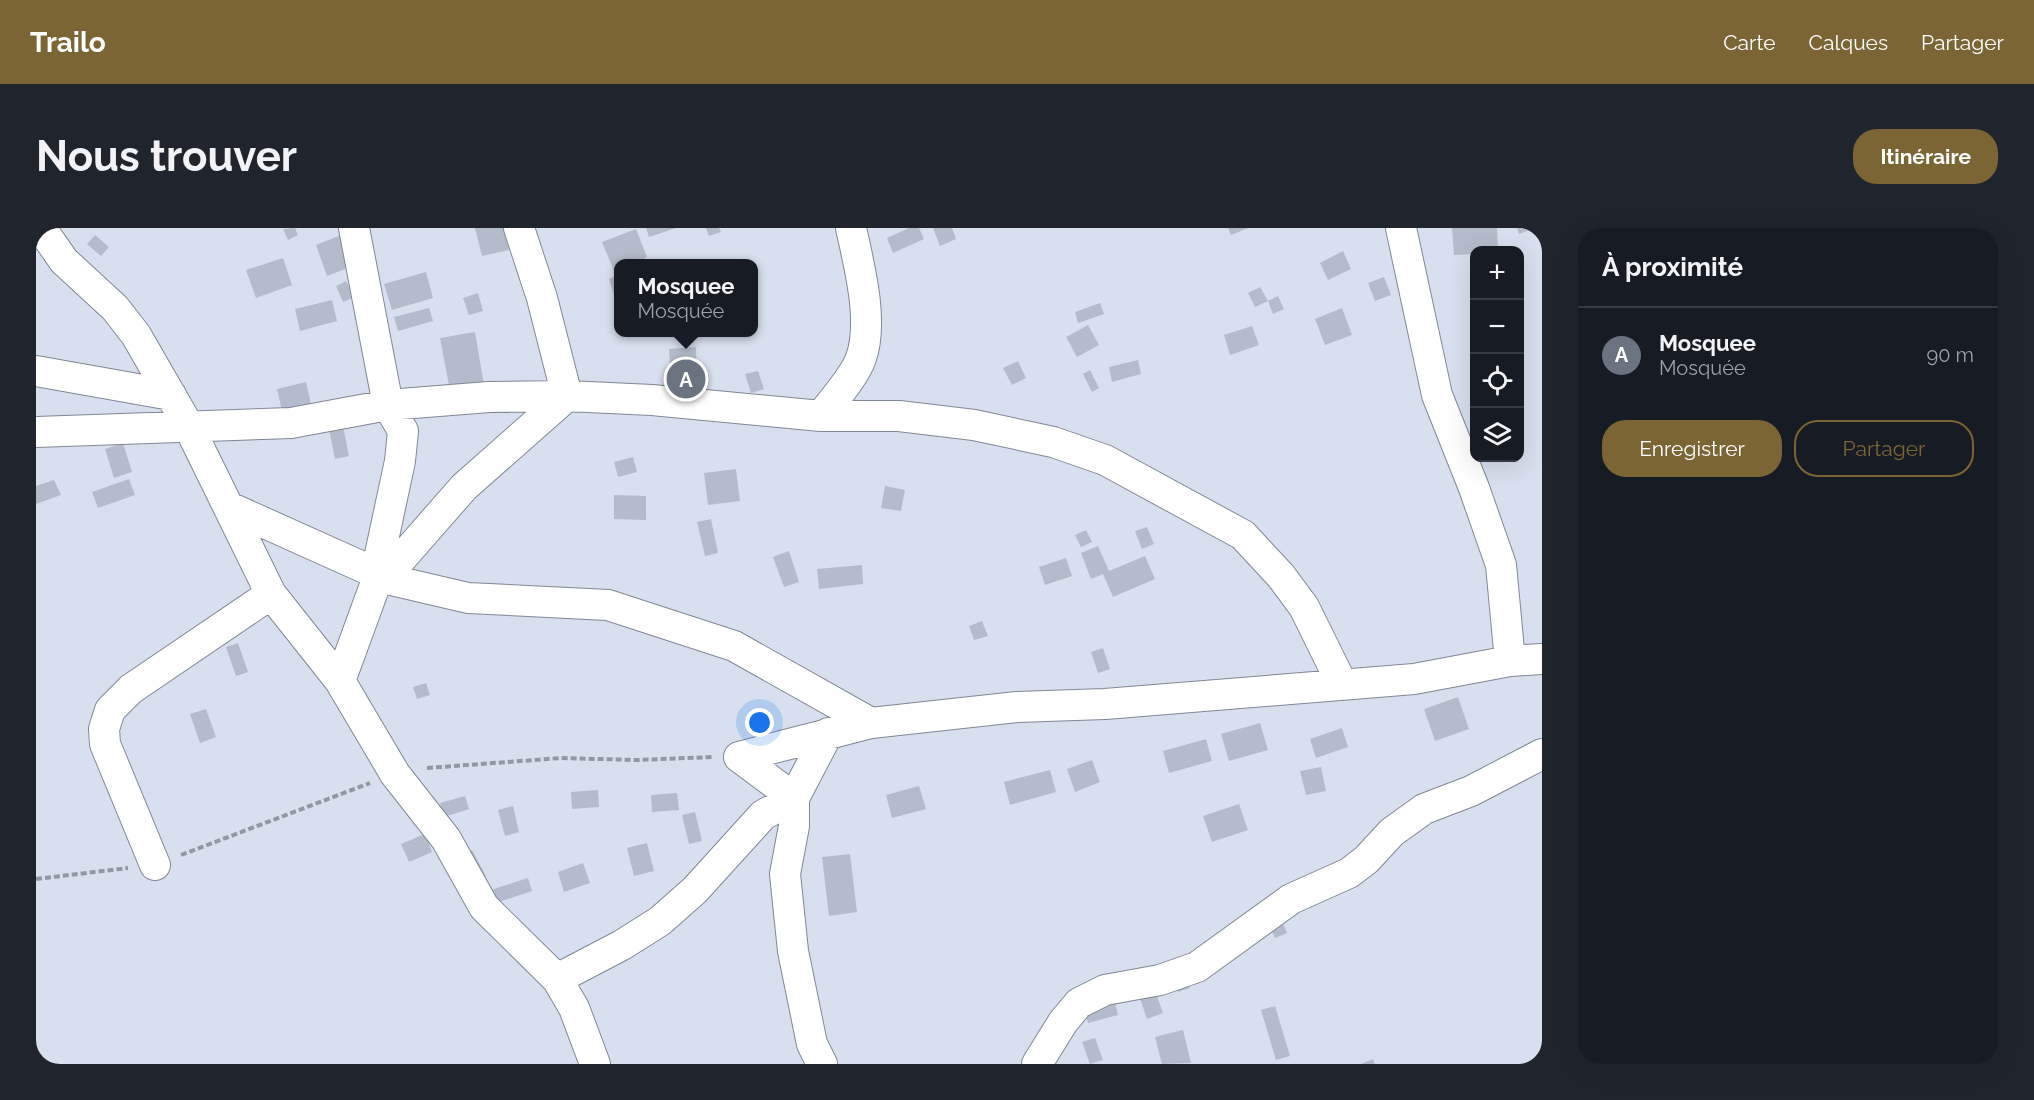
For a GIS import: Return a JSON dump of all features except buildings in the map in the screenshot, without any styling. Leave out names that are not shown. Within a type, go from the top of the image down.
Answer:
[{"type":"street","points":[[41,228],[64,261],[126,321],[189,427],[271,594],[340,681],[395,774],[446,839],[484,907],[557,979],[574,1008],[595,1064]]},
{"type":"street","points":[[340,681],[377,575],[400,461],[403,431],[388,405],[354,228]]},
{"type":"street","points":[[519,228],[542,298],[567,396]]},
{"type":"street","points":[[821,416],[860,360],[867,334],[859,268],[851,228]]},
{"type":"street","points":[[1401,228],[1437,395],[1474,488],[1501,565],[1510,661]]},
{"type":"street","points":[[36,371],[171,395]]},
{"type":"street","points":[[377,575],[400,560],[464,487],[567,396]]},
{"type":"street","points":[[36,432],[291,423],[388,405],[489,397],[567,396],[652,400],[821,416],[898,416],[974,425],[1053,442],[1105,460],[1243,535],[1281,576],[1304,607],[1342,684]]},
{"type":"street","points":[[229,507],[377,575],[468,598],[608,605],[734,646],[872,723]]},
{"type":"street","points":[[154,865],[105,744],[104,729],[110,710],[131,688],[271,594]]},
{"type":"street","points":[[795,798],[739,757],[872,723],[1017,706],[1105,704],[1414,679],[1510,661],[1542,659]]},
{"type":"street","points":[[822,1064],[812,1044],[793,951],[785,874],[794,826],[795,798],[828,733]]},
{"type":"street","points":[[1036,1064],[1063,1022],[1079,1003],[1105,990],[1160,980],[1197,967],[1291,899],[1349,873],[1366,860],[1392,832],[1424,809],[1471,791],[1542,754]]},
{"type":"street","points":[[557,979],[622,945],[660,921],[695,890],[763,815],[795,798]]},
{"type":"place","name":"Mosquee","points":[[686,379]]}]
